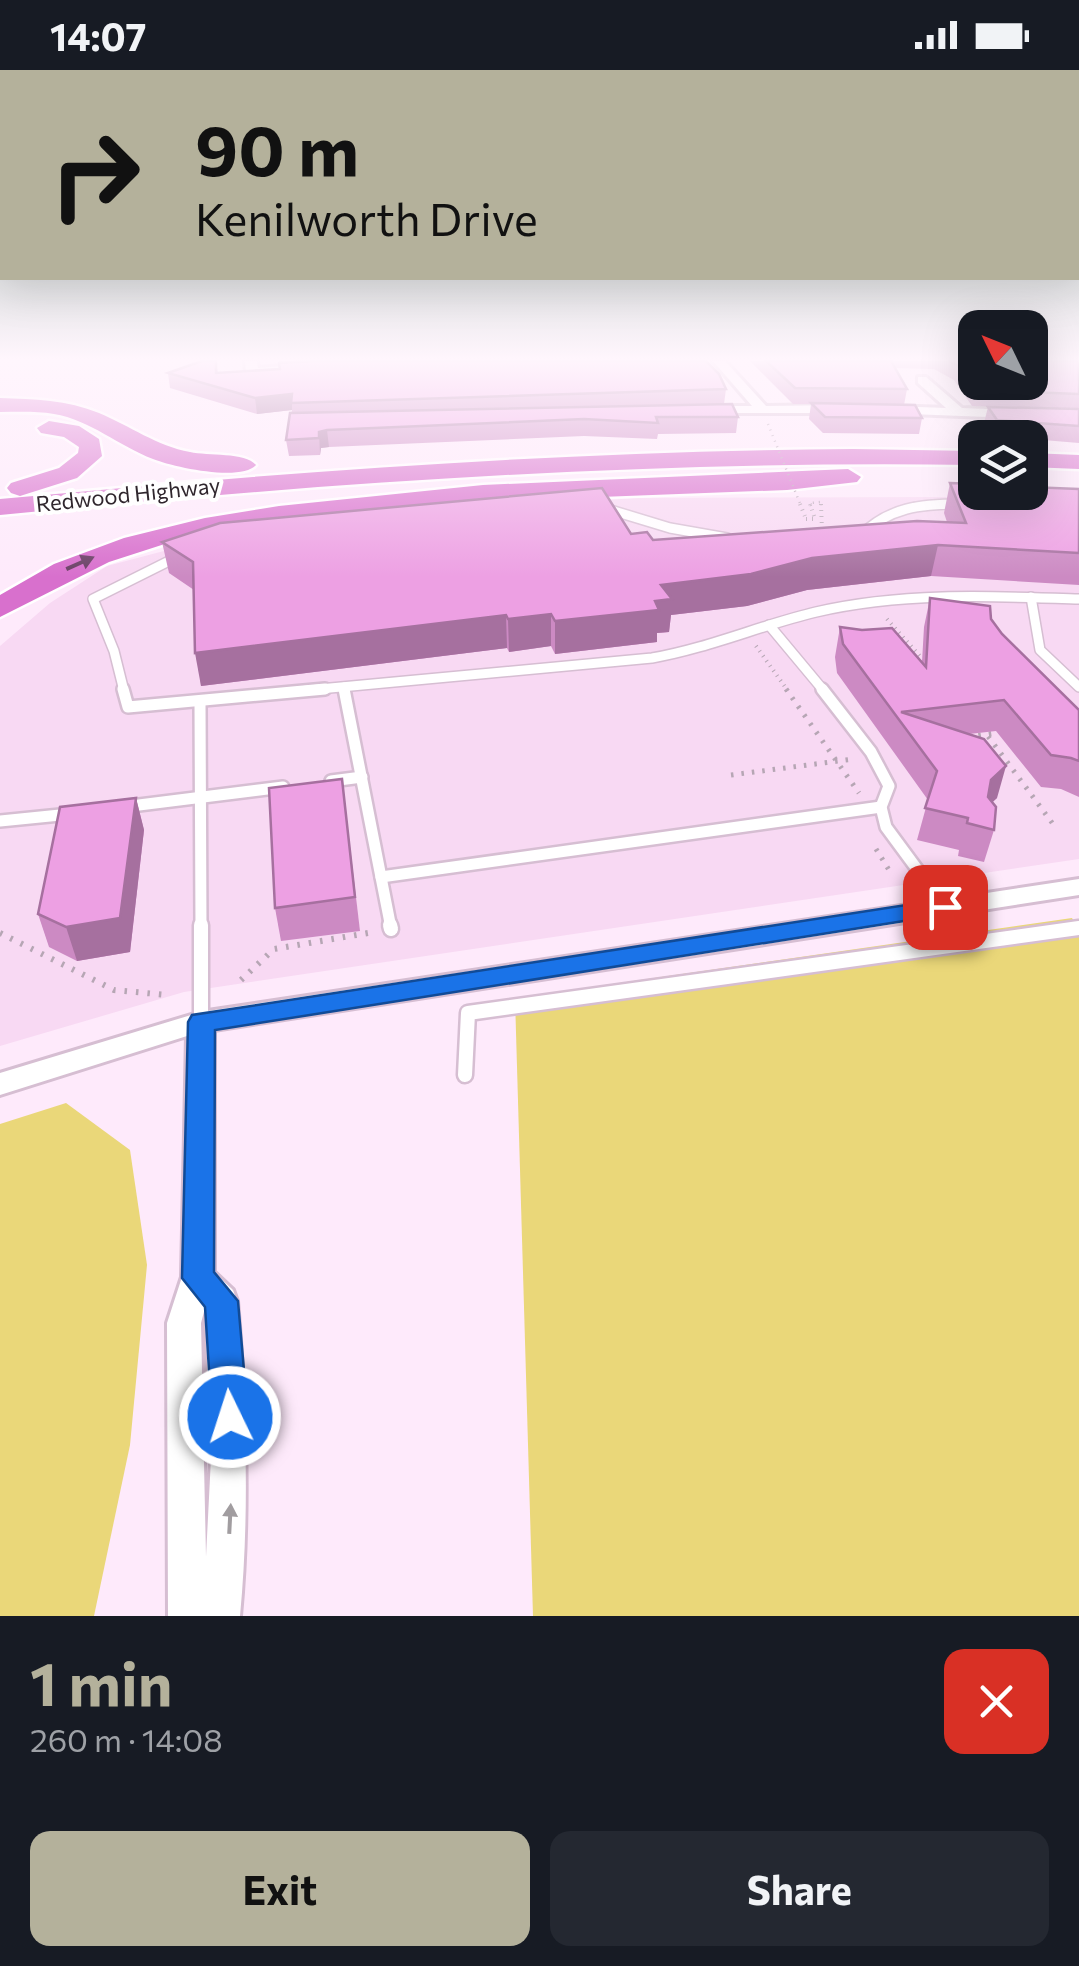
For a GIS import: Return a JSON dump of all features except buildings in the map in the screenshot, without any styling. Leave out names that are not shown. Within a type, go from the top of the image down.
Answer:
[{"type":"highway","points":[[0,491],[68,473],[90,456],[91,444],[74,433]]},
{"type":"highway","points":[[119,433],[162,454],[215,464],[686,450],[740,450],[767,455]]},
{"type":"highway","name":"Redwood Highway","points":[[0,507],[418,469],[767,455],[958,458]]},
{"type":"highway","points":[[1048,461],[1079,462]]},
{"type":"highway","name":"Redwood Highway","points":[[0,523],[536,480],[688,475],[852,476],[958,489]]},
{"type":"highway","points":[[0,608],[68,568],[109,551],[166,533],[248,518],[466,496],[601,487],[772,485],[852,476]]},
{"type":"highway","points":[[1048,481],[1079,482]]},
{"type":"street","points":[[0,1084],[201,1022],[1079,887]]},
{"type":"street","points":[[188,1616],[184,1323],[198,1278],[201,1022]]},
{"type":"street","points":[[198,1278],[221,1301],[228,1398],[231,1520],[220,1616]]},
{"type":"lane","points":[[822,542],[860,536],[873,519],[904,506],[958,494]]},
{"type":"lane","points":[[601,506],[670,528],[747,541]]},
{"type":"lane","points":[[198,551],[180,555],[93,599],[114,651],[128,707],[652,658],[716,645],[819,612],[873,603],[950,596],[1079,599]]},
{"type":"lane","points":[[1031,597],[1040,650],[1079,687]]},
{"type":"lane","points":[[769,625],[786,641],[873,756],[889,786],[881,806],[886,827],[945,907]]},
{"type":"lane","points":[[344,687],[391,928]]},
{"type":"lane","points":[[200,702],[201,1022]]},
{"type":"lane","points":[[321,782],[362,777]]},
{"type":"lane","points":[[107,809],[291,786]]},
{"type":"lane","points":[[381,877],[881,806]]},
{"type":"lane","points":[[0,821],[90,811]]},
{"type":"lane","points":[[465,1075],[468,1013],[1079,928]]},
{"type":"path","points":[[772,433],[806,520],[815,520],[810,503],[820,502],[822,542]]},
{"type":"path","points":[[873,603],[936,676]]},
{"type":"path","points":[[746,633],[862,797],[861,825],[889,870]]},
{"type":"path","points":[[974,719],[1053,824]]},
{"type":"path","points":[[968,737],[1005,731]]},
{"type":"path","points":[[731,775],[873,756]]},
{"type":"path","points":[[240,980],[274,949],[391,928]]},
{"type":"path","points":[[0,933],[114,990],[168,995]]},
{"type":"shaded area","points":[[946,497],[958,498],[958,510],[1048,510],[1048,503],[1079,505],[1079,859],[184,992],[0,1046],[0,646],[50,603],[107,566],[213,538],[383,518],[634,498]]},
{"type":"shaded area","points":[[1072,918],[1079,930],[1079,1616],[533,1616],[515,998]]},
{"type":"shaded area","points":[[66,1103],[130,1150],[147,1265],[130,1445],[94,1616],[0,1616],[0,1124]]},
{"type":"route","points":[[230,1417],[221,1301],[198,1278],[201,1022],[945,907]]}]
